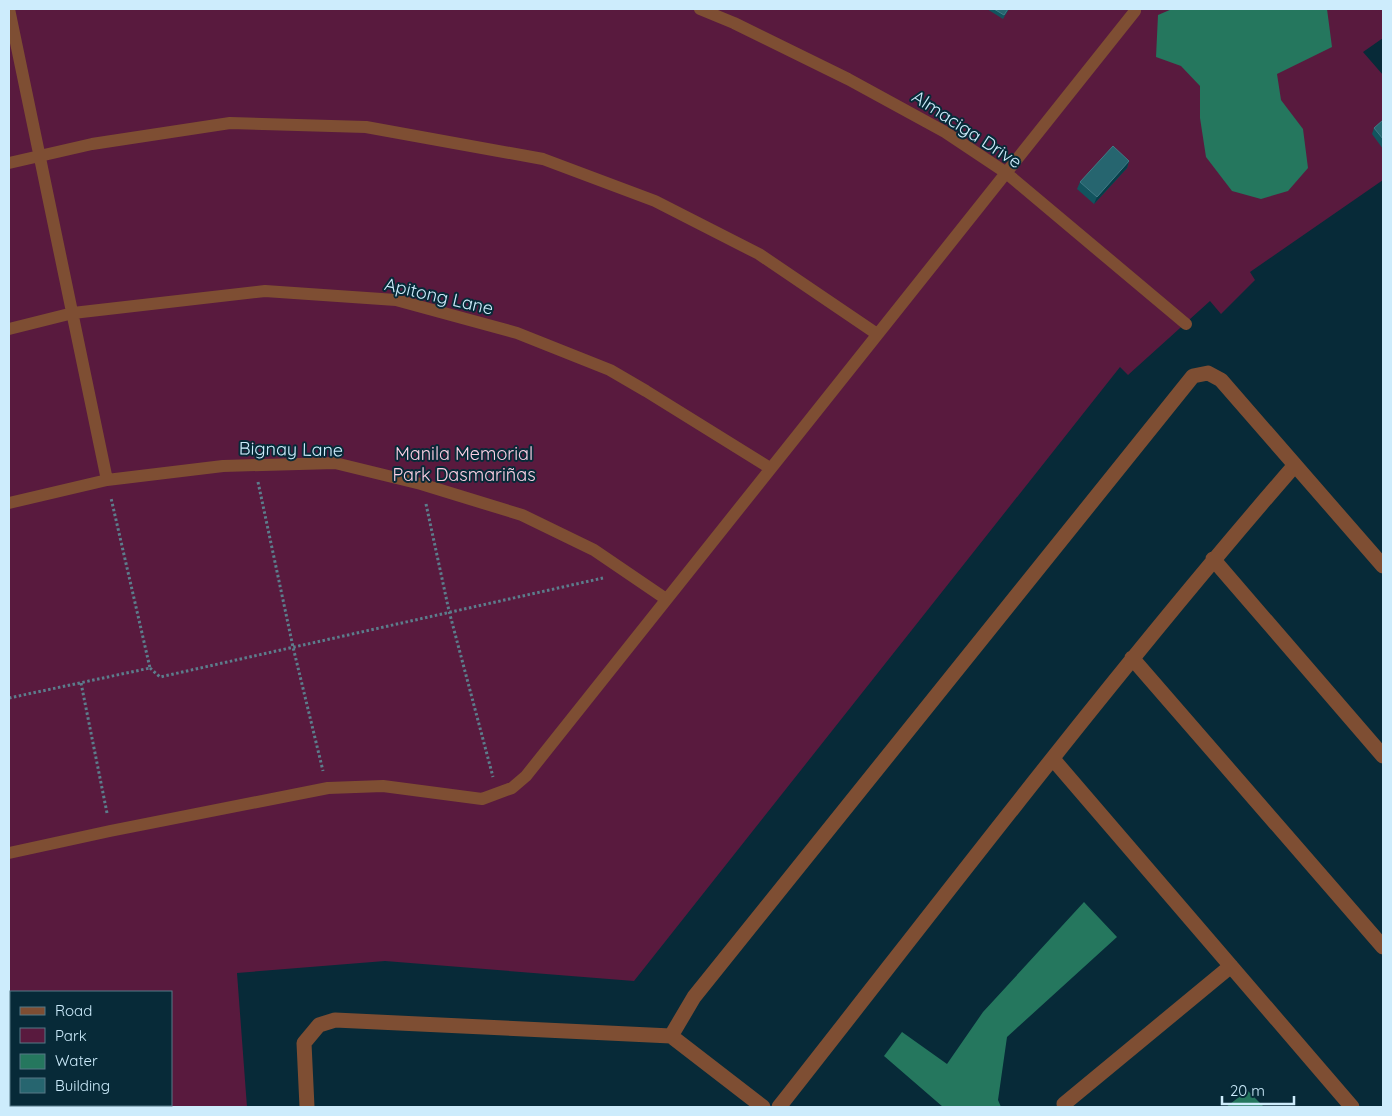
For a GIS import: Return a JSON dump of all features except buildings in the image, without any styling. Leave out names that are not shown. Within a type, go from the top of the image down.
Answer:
[{"type":"street","points":[[671,1036],[694,997],[1193,376],[1208,373],[1221,380],[1383,566]]},
{"type":"street","points":[[779,1107],[1132,658],[1212,559],[1294,464]]},
{"type":"street","points":[[1212,559],[1383,756]]},
{"type":"street","points":[[1132,658],[1383,947]]},
{"type":"street","points":[[1053,759],[1352,1107]]},
{"type":"street","points":[[1064,1104],[1231,966]]},
{"type":"street","points":[[307,1107],[304,1043],[319,1025],[335,1020],[671,1036],[763,1107]]},
{"type":"lane","points":[[10,9],[107,480]]},
{"type":"lane","name":"Almaciga Drive","points":[[700,9],[734,23],[848,79],[945,132],[1005,172],[1186,324]]},
{"type":"lane","points":[[9,853],[327,788],[383,786],[482,800],[512,788],[526,776],[1135,11],[1134,9]]},
{"type":"lane","points":[[9,163],[92,144],[230,123],[366,127],[543,159],[655,201],[759,254],[877,334]]},
{"type":"lane","name":"Apitong Lane","points":[[9,329],[73,313],[265,291],[396,300],[517,333],[610,370],[646,390],[770,468]]},
{"type":"lane","name":"Bignay Lane","points":[[9,503],[107,480],[223,466],[335,463],[421,484],[522,515],[594,550],[666,599]]},
{"type":"path","points":[[254,465],[293,647],[327,788]]},
{"type":"path","points":[[107,480],[150,668],[160,677],[449,611],[628,573]]},
{"type":"path","points":[[421,484],[449,611],[497,795]]},
{"type":"path","points":[[9,698],[150,668]]},
{"type":"path","points":[[81,683],[110,831]]},
{"type":"green space","name":"Manila Memorial Park Dasmariñas","points":[[9,9],[1383,9],[1383,38],[1363,52],[1383,75],[1383,180],[1250,272],[1255,280],[1221,314],[1210,301],[1128,375],[1120,367],[634,981],[385,961],[237,973],[247,1107],[9,1107]]},
{"type":"water","points":[[1172,9],[1327,9],[1332,47],[1277,74],[1281,100],[1303,129],[1308,168],[1288,191],[1261,199],[1232,191],[1206,157],[1200,118],[1200,86],[1181,66],[1156,57],[1158,15]]},
{"type":"water","points":[[1084,902],[1117,937],[1007,1037],[998,1100],[1001,1107],[943,1107],[884,1056],[902,1032],[947,1064],[983,1012]]},
{"type":"water","points":[[1247,1091],[1264,1107],[1226,1107]]}]
